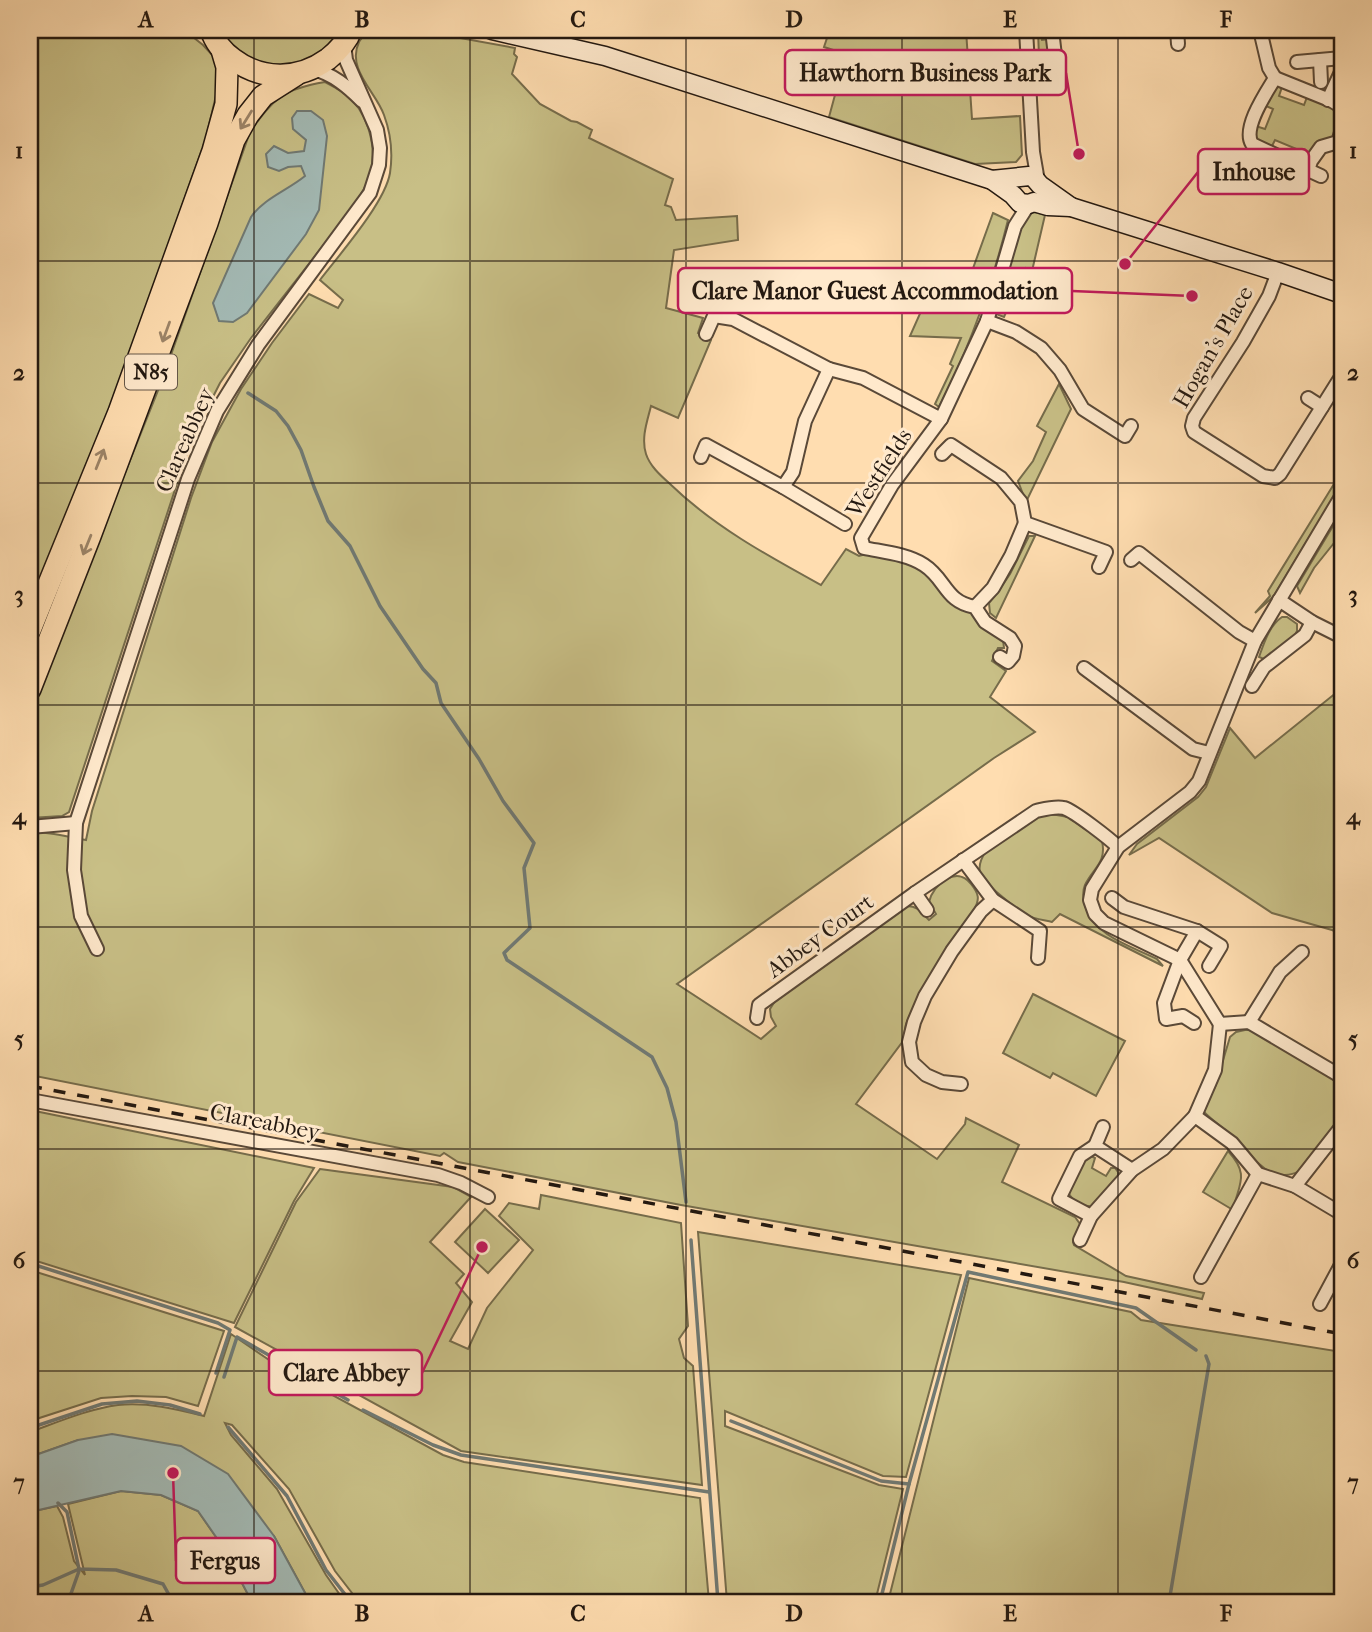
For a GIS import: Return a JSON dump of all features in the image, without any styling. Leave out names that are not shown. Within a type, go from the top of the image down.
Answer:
[{"type":"main road","points":[[492,30],[605,56],[992,180],[1023,200],[1071,208],[1342,294]]},
{"type":"main road","name":"N85","points":[[30,689],[100,510],[206,223],[234,139],[263,96],[330,57],[350,34]]},
{"type":"main road","name":"N85","points":[[211,37],[242,66],[257,73],[272,75],[305,72]]},
{"type":"main road","name":"N85","points":[[30,630],[119,412],[213,151],[226,104],[227,67],[211,37]]},
{"type":"main road","points":[[992,180],[1030,180],[1071,208]]},
{"type":"main road","points":[[1023,200],[1040,195],[1030,180]]},
{"type":"main road","points":[[1023,200],[1013,185],[1030,180]]},
{"type":"street","points":[[1026,30],[1033,152],[1030,180]]},
{"type":"street","points":[[1052,30],[1057,73]]},
{"type":"street","points":[[1177,30],[1178,44]]},
{"type":"street","points":[[1260,30],[1269,68],[1275,78],[1342,107]]},
{"type":"street","name":"Clareabbey","points":[[97,949],[81,916],[74,870],[76,823],[188,479],[216,411],[258,345],[370,193],[379,165],[377,130],[346,60],[350,34]]},
{"type":"street","points":[[1297,62],[1342,58]]},
{"type":"street","points":[[1320,60],[1321,82]]},
{"type":"street","points":[[1328,100],[1342,70]]},
{"type":"street","points":[[305,72],[325,72],[348,87],[368,106]]},
{"type":"street","points":[[1275,78],[1258,107],[1249,131],[1249,139],[1252,144],[1321,176]]},
{"type":"street","points":[[1308,170],[1321,147],[1339,142],[1342,128]]},
{"type":"street","name":"Westfields","points":[[1000,657],[1008,662],[1013,656],[1015,646],[1010,638],[985,622],[975,607],[964,605],[953,598],[922,563],[864,548],[861,538],[892,485],[940,419],[987,321],[1023,200]]},
{"type":"street","name":"Hogan's Place","points":[[1278,272],[1269,296],[1194,418],[1194,432],[1264,476],[1275,478],[1339,380]]},
{"type":"street","name":"Westfields","points":[[706,334],[713,316],[733,319],[830,369],[863,378],[940,419]]},
{"type":"street","points":[[987,321],[1016,332],[1041,348],[1060,370],[1083,409],[1125,436],[1131,426]]},
{"type":"street","points":[[783,487],[793,472],[805,421],[830,369]]},
{"type":"street","points":[[1308,398],[1322,407]]},
{"type":"street","name":"Westfields","points":[[942,454],[951,444],[1001,478],[1021,502],[1025,523]]},
{"type":"street","name":"Westfields","points":[[701,457],[706,445],[845,524]]},
{"type":"street","points":[[1080,1240],[1091,1216],[1132,1170],[1163,1149],[1195,1116],[1215,1070],[1220,1024],[1180,960],[1104,923],[1095,914],[1090,900],[1092,889],[1118,847],[1190,792],[1199,781],[1255,640],[1342,495]]},
{"type":"street","points":[[975,607],[993,588],[1025,523],[1106,552],[1099,567]]},
{"type":"street","points":[[1131,560],[1139,553],[1239,632],[1255,640]]},
{"type":"street","points":[[1279,600],[1342,638]]},
{"type":"street","points":[[1252,686],[1264,667],[1305,635],[1312,622]]},
{"type":"street","points":[[1084,668],[1193,749],[1209,753]]},
{"type":"street","name":"Abbey Court","points":[[757,1018],[760,1005],[915,892],[1036,811],[1065,808],[1118,847]]},
{"type":"street","points":[[30,827],[76,823]]},
{"type":"street","points":[[963,860],[993,900],[1041,932],[1038,958]]},
{"type":"street","points":[[915,892],[928,910]]},
{"type":"street","points":[[1112,898],[1124,907],[1197,931],[1222,946],[1209,965]]},
{"type":"street","points":[[961,1084],[942,1082],[926,1075],[912,1062],[909,1042],[925,996],[981,911],[993,900]]},
{"type":"street","points":[[1194,1023],[1183,1016],[1166,1018],[1164,1003],[1180,960],[1197,931]]},
{"type":"street","points":[[1248,1022],[1280,972],[1302,951]]},
{"type":"street","points":[[1220,1024],[1248,1022],[1342,1077]]},
{"type":"street","name":"Clareabbey","points":[[30,1100],[438,1175],[461,1183],[488,1198]]},
{"type":"street","points":[[1195,1116],[1232,1143],[1258,1174],[1295,1186],[1342,1214]]},
{"type":"street","points":[[1295,1186],[1342,1126]]},
{"type":"street","points":[[1091,1216],[1059,1199],[1080,1156],[1095,1146],[1103,1127]]},
{"type":"street","points":[[1095,1146],[1132,1170]]},
{"type":"street","points":[[1201,1277],[1258,1174]]},
{"type":"street","points":[[1320,1304],[1342,1263]]},
{"type":"shaded area","points":[[30,30],[184,30],[215,58],[219,73],[206,138],[109,412],[30,607]]},
{"type":"shaded area","points":[[221,30],[341,30],[312,58],[289,66],[254,60],[235,48]]},
{"type":"shaded area","points":[[370,30],[416,30],[515,48],[514,54],[517,57],[512,74],[540,104],[592,130],[589,138],[673,179],[665,205],[671,207],[676,220],[737,216],[738,240],[674,250],[666,308],[703,318],[698,333],[711,340],[678,418],[651,406],[644,442],[650,462],[686,499],[722,527],[821,585],[846,549],[859,556],[872,555],[923,569],[948,601],[974,614],[1003,640],[1004,648],[998,648],[992,661],[1006,671],[990,697],[1035,732],[994,758],[677,984],[761,1039],[776,1026],[770,1009],[775,1001],[907,906],[922,912],[929,920],[936,914],[929,902],[931,895],[940,883],[959,876],[965,879],[977,894],[976,906],[918,997],[906,1024],[903,1041],[856,1104],[937,1159],[965,1124],[966,1118],[1019,1145],[1002,1182],[1075,1217],[1080,1224],[1074,1245],[1126,1276],[1204,1293],[1202,1299],[1124,1282],[681,1205],[458,1162],[444,1153],[440,1156],[30,1075],[30,833],[86,840],[92,811],[191,498],[212,442],[241,389],[309,294],[338,308],[343,300],[320,280],[380,199],[391,166],[391,144],[386,122],[356,62],[359,42]]},
{"type":"shaded area","points":[[739,30],[966,30],[972,119],[1020,116],[1022,155],[1016,162],[975,164],[829,117],[845,58],[843,53],[824,47],[827,38],[798,32],[733,35]]},
{"type":"shaded area","points":[[1038,30],[1042,40],[1050,39],[1051,54],[1043,56],[1045,68],[1053,67],[1054,90],[1047,91],[1040,85]]},
{"type":"shaded area","points":[[325,82],[352,100],[364,118],[373,150],[368,182],[351,210],[251,338],[220,383],[192,438],[69,812],[62,816],[30,818],[30,710],[161,383],[250,132],[281,97],[299,88]]},
{"type":"shaded area","points":[[1278,86],[1282,87],[1279,96],[1304,105],[1307,97],[1335,108],[1340,114],[1340,121],[1335,139],[1303,159],[1296,158],[1299,150],[1275,140],[1271,148],[1255,139],[1256,126],[1265,129],[1273,109],[1264,105]]},
{"type":"shaded area","points":[[1031,211],[1045,215],[1032,271],[1026,268],[1004,317],[996,314],[1021,227]]},
{"type":"shaded area","points":[[993,213],[1008,220],[1002,244],[970,339],[939,407],[935,404],[953,366],[950,364],[961,338],[910,336],[934,282],[963,296]]},
{"type":"shaded area","points":[[1059,384],[1071,409],[1026,502],[1018,481],[1033,461],[1046,432],[1037,426]]},
{"type":"shaded area","points":[[1342,471],[1342,483],[1273,597],[1255,613],[1270,596],[1268,591]]},
{"type":"shaded area","points":[[1342,511],[1342,533],[1314,568],[1300,593],[1297,586]]},
{"type":"shaded area","points":[[1029,536],[1035,536],[996,618],[990,613],[989,603],[1010,574]]},
{"type":"shaded area","points":[[1282,617],[1287,617],[1297,624],[1295,635],[1264,659],[1259,657],[1270,630]]},
{"type":"shaded area","points":[[1342,688],[1342,936],[1332,930],[1272,913],[1159,838],[1129,855],[1137,844],[1198,797],[1206,787],[1230,728],[1255,758]]},
{"type":"shaded area","points":[[1042,815],[1068,817],[1102,841],[1103,855],[1083,890],[1084,903],[1096,925],[1115,939],[1157,959],[1163,966],[1060,914],[1052,922],[1028,916],[987,883],[980,872],[986,851]]},
{"type":"shaded area","points":[[1033,994],[1125,1041],[1096,1096],[1053,1073],[1050,1078],[1003,1053]]},
{"type":"shaded area","points":[[1245,1030],[1253,1030],[1342,1082],[1342,1117],[1334,1131],[1299,1171],[1289,1175],[1278,1174],[1262,1167],[1242,1144],[1204,1112],[1205,1103],[1215,1087],[1230,1037]]},
{"type":"shaded area","points":[[30,1110],[314,1168],[294,1201],[234,1323],[30,1259]]},
{"type":"shaded area","points":[[1228,1151],[1241,1173],[1233,1210],[1203,1192]]},
{"type":"shaded area","points":[[1091,1156],[1095,1158],[1092,1168],[1106,1176],[1111,1168],[1115,1168],[1118,1177],[1092,1206],[1089,1206],[1079,1203],[1069,1194],[1079,1166]]},
{"type":"shaded area","points":[[320,1169],[453,1187],[471,1197],[430,1242],[464,1274],[456,1283],[472,1302],[450,1341],[468,1349],[487,1308],[533,1250],[499,1216],[509,1203],[539,1209],[541,1195],[681,1223],[688,1326],[679,1339],[684,1358],[693,1366],[702,1485],[461,1451],[235,1327],[296,1202]]},
{"type":"shaded area","points":[[485,1209],[519,1240],[488,1273],[455,1242]]},
{"type":"shaded area","points":[[698,1232],[961,1275],[906,1477],[883,1476],[725,1411],[725,1426],[879,1485],[903,1489],[875,1602],[727,1602]]},
{"type":"shaded area","points":[[30,1270],[224,1331],[198,1406],[166,1397],[101,1398],[30,1421]]},
{"type":"shaded area","points":[[969,1278],[1131,1312],[1141,1320],[1342,1352],[1342,1602],[888,1602]]},
{"type":"shaded area","points":[[231,1334],[275,1364],[443,1455],[464,1462],[700,1498],[709,1602],[359,1602],[335,1571],[289,1489],[232,1425],[225,1423],[231,1435],[277,1489],[326,1575],[345,1602],[310,1602],[274,1536],[78,1440],[30,1457],[30,1432],[96,1410],[140,1404],[204,1416]]},
{"type":"shaded area","points":[[121,1491],[161,1495],[198,1511],[223,1547],[252,1602],[30,1602],[30,1512],[57,1506],[63,1517],[74,1561],[85,1575],[68,1504]]},
{"type":"water","points":[[297,111],[311,111],[323,120],[327,136],[319,210],[306,234],[247,313],[233,322],[219,321],[213,303],[251,217],[269,200],[305,176],[301,166],[279,171],[268,167],[266,154],[274,146],[288,153],[304,151],[306,140],[293,129],[292,118]]},
{"type":"water","points":[[112,1434],[181,1446],[228,1474],[274,1536],[310,1602],[252,1602],[223,1547],[198,1511],[161,1495],[121,1491],[30,1512],[30,1457],[78,1440]]},
{"type":"waterway","points":[[248,393],[276,411],[288,426],[301,450],[328,521],[350,546],[380,606],[423,669],[436,683],[441,703],[479,759],[503,801],[534,843],[524,868],[530,928],[504,953],[507,960],[652,1057],[667,1088],[676,1122],[686,1202]]},
{"type":"waterway","points":[[691,1240],[718,1602]]},
{"type":"waterway","points":[[32,1264],[218,1323],[230,1330],[216,1373]]},
{"type":"waterway","points":[[880,1602],[909,1484],[968,1272],[1136,1308],[1196,1350]]},
{"type":"waterway","points":[[224,1377],[237,1337],[348,1400]]},
{"type":"waterway","points":[[1169,1602],[1209,1364],[1206,1356]]},
{"type":"waterway","points":[[30,1428],[102,1404],[137,1401],[170,1405],[200,1414]]},
{"type":"waterway","points":[[363,1410],[433,1445],[461,1455],[709,1492]]},
{"type":"waterway","points":[[731,1421],[881,1481],[909,1484]]},
{"type":"waterway","points":[[228,1427],[287,1496],[326,1570],[351,1602]]},
{"type":"waterway","points":[[58,1503],[67,1512],[79,1569],[116,1570],[163,1584],[173,1602]]},
{"type":"waterway","points":[[30,1587],[43,1585],[79,1569]]},
{"type":"waterway","points":[[68,1602],[79,1571]]},
{"type":"railway","points":[[30,1086],[1342,1334]]},
{"type":"place","name":"Hawthorn Business Park","points":[[1079,154]]},
{"type":"place","name":"Inhouse","points":[[1125,264]]},
{"type":"place","name":"Clare Manor Guest Accommodation","points":[[1192,296]]},
{"type":"place","name":"Clare Abbey","points":[[482,1247]]},
{"type":"place","name":"Fergus","points":[[173,1473]]}]
